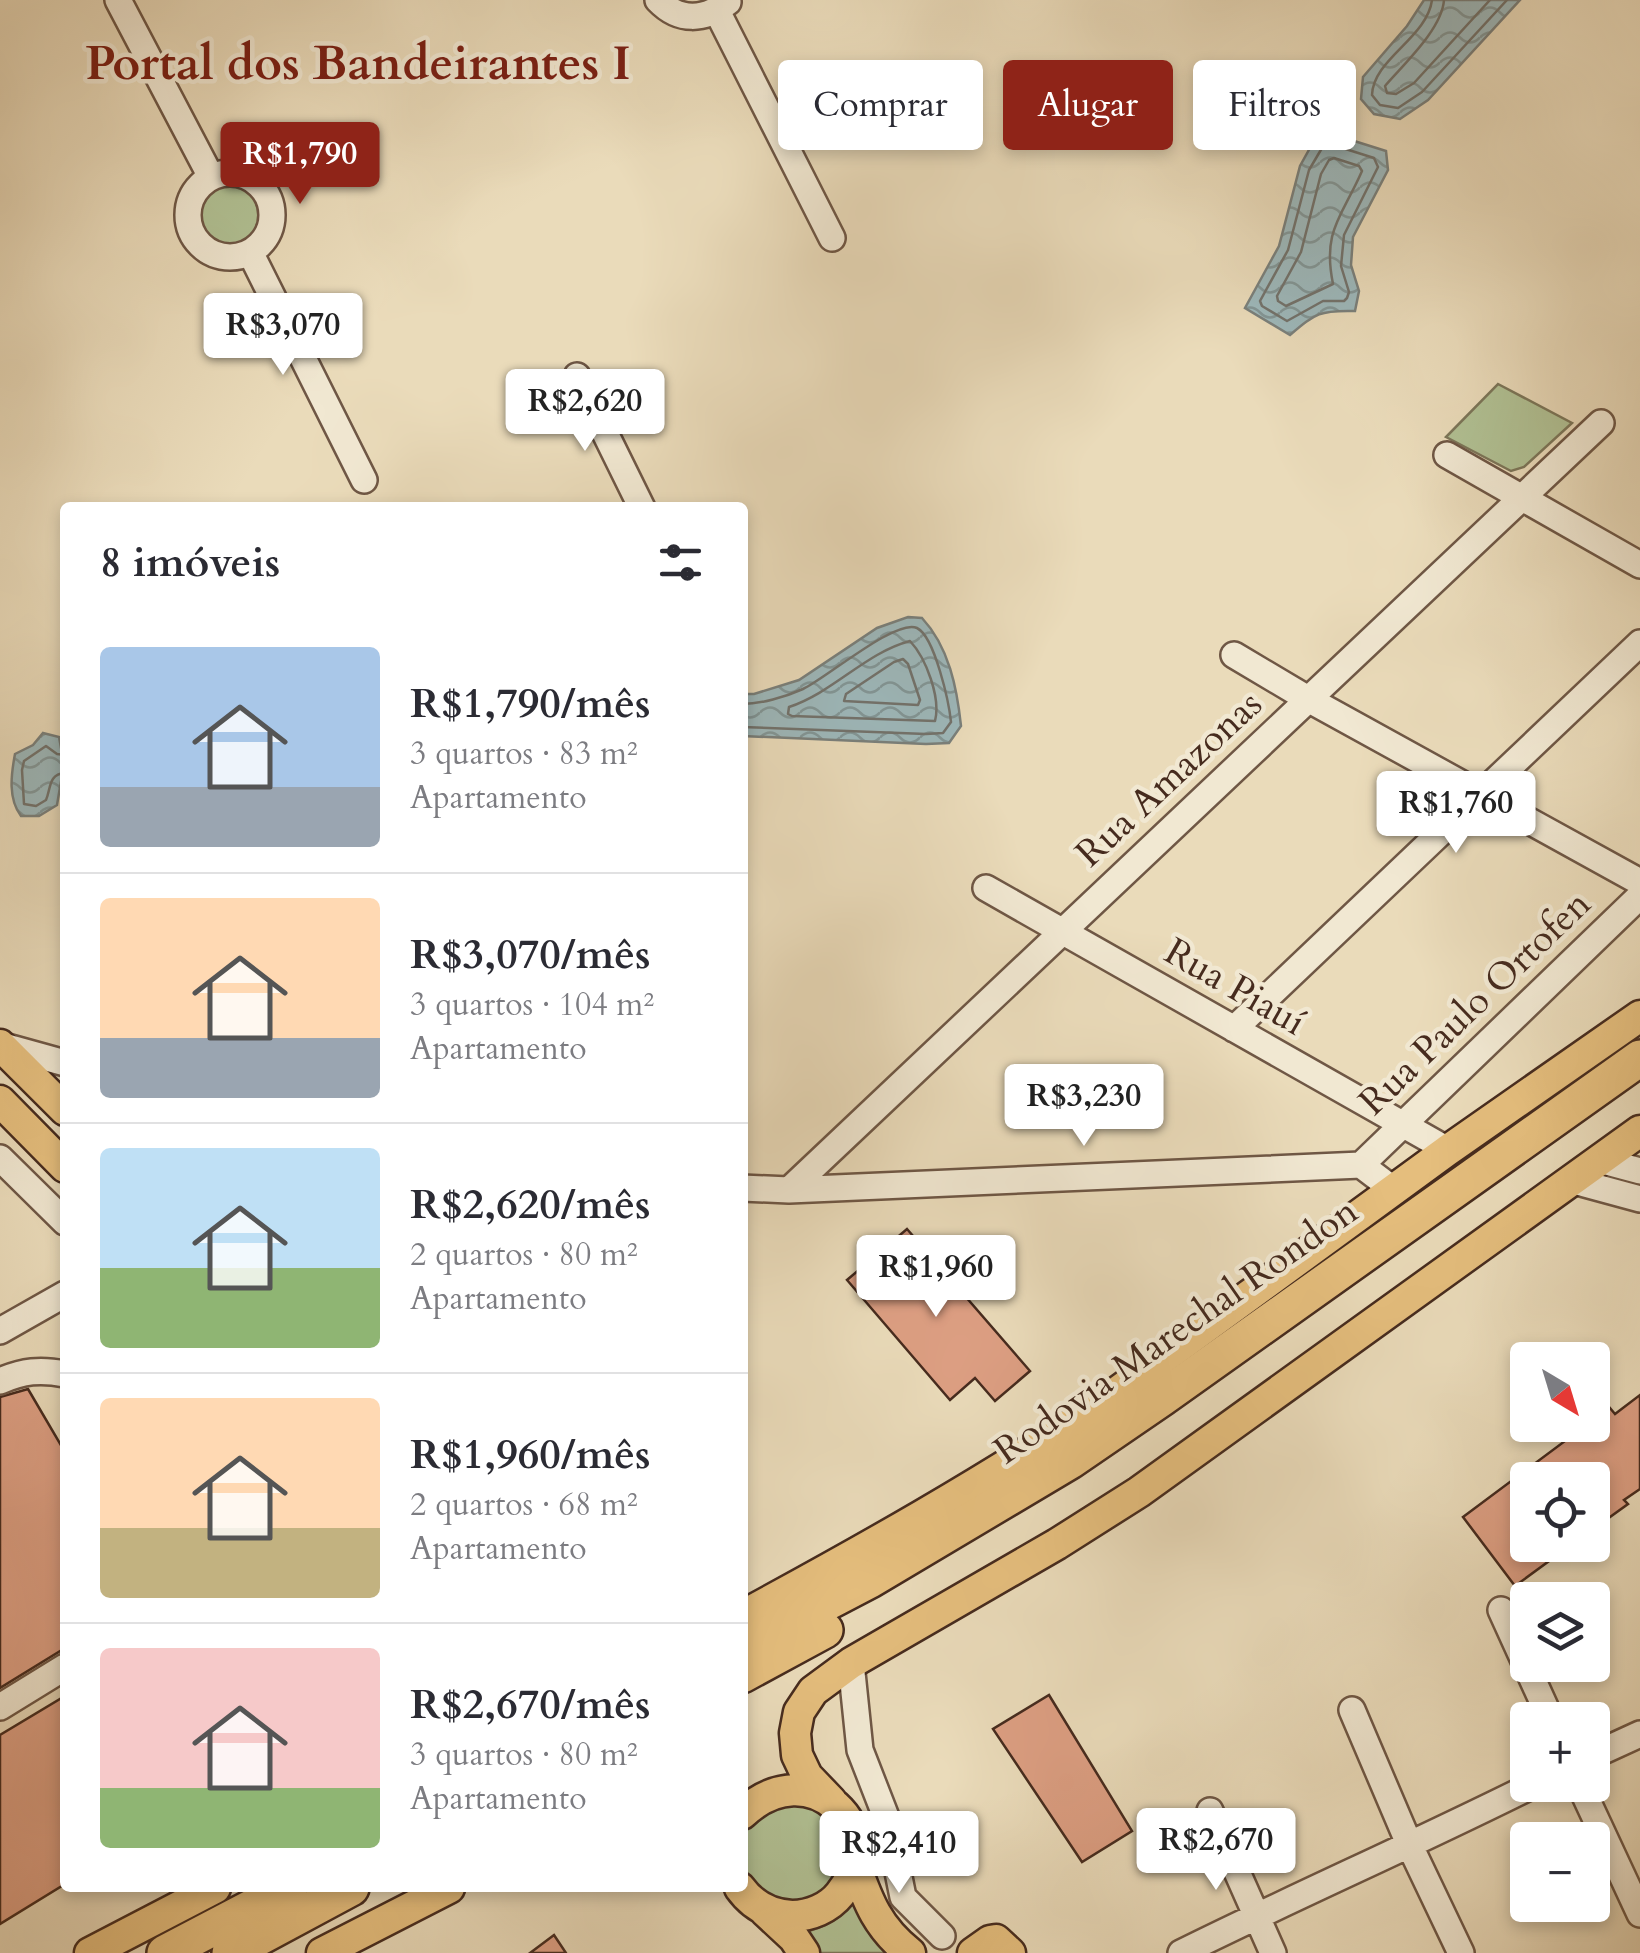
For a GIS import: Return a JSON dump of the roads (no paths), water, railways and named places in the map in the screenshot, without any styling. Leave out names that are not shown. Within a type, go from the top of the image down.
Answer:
[{"type":"highway","name":"Rodovia Marechal Rondon","points":[[748,1644],[870,1580],[1070,1461],[1640,1058]]},
{"type":"highway","name":"Rodovia Marechal Rondon","points":[[748,1672],[886,1598],[1097,1472],[1640,1088]]},
{"type":"highway","points":[[165,1953],[280,1892]]},
{"type":"highway","points":[[230,1953],[344,1892]]},
{"type":"main road","points":[[748,1613],[870,1547],[1046,1441],[1640,1016]]},
{"type":"main road","points":[[0,1045],[60,1105]]},
{"type":"main road","points":[[0,1101],[60,1162]]},
{"type":"main road","points":[[745,1896],[779,1915],[799,1916],[835,1900],[848,1884],[855,1865],[853,1831],[845,1816],[807,1776],[797,1756],[795,1733],[799,1712],[813,1691],[851,1663],[1139,1492],[1640,1130]]},
{"type":"main road","points":[[748,1786],[773,1792]]},
{"type":"main road","points":[[748,1808],[773,1792],[793,1789],[813,1792],[831,1802]]},
{"type":"main road","points":[[855,1865],[880,1924],[910,1953]]},
{"type":"main road","points":[[90,1953],[207,1892]]},
{"type":"main road","points":[[322,1953],[440,1892]]},
{"type":"main road","points":[[745,1896],[794,1938],[804,1953]]},
{"type":"main road","points":[[973,1953],[996,1940],[1010,1953]]},
{"type":"street","points":[[118,0],[211,177]]},
{"type":"street","points":[[658,0],[673,13],[687,17],[702,17],[723,6],[832,238]]},
{"type":"street","points":[[238,173],[262,186],[269,197],[272,222],[268,234],[250,252],[223,257],[199,244],[191,232],[188,207],[200,184],[211,177],[238,173]]},
{"type":"street","points":[[250,252],[364,480]]},
{"type":"street","points":[[576,376],[639,502]]},
{"type":"street","name":"Rua Amazonas","points":[[789,1190],[1602,423]]},
{"type":"street","points":[[1447,455],[1640,565]]},
{"type":"street","points":[[1234,1028],[1640,643]]},
{"type":"street","points":[[1234,655],[1640,882]]},
{"type":"street","name":"Rua Piauí","points":[[986,888],[1448,1150]]},
{"type":"street","name":"Rua Paulo Ortofen","points":[[1361,1164],[1640,896]]},
{"type":"street","points":[[0,1045],[60,1062]]},
{"type":"street","points":[[0,1158],[60,1217]]},
{"type":"street","points":[[1599,1160],[1640,1171]]},
{"type":"street","points":[[748,1188],[789,1190],[1361,1164],[1394,1190]]},
{"type":"street","points":[[1570,1180],[1640,1198]]},
{"type":"street","points":[[0,1331],[60,1297]]},
{"type":"street","points":[[0,1381],[24,1372],[60,1373]]},
{"type":"street","points":[[1501,1610],[1543,1702]]},
{"type":"street","points":[[851,1663],[860,1750],[888,1822],[903,1897],[942,1936]]},
{"type":"street","points":[[0,1707],[60,1670]]},
{"type":"street","points":[[1352,1710],[1461,1953]]},
{"type":"street","points":[[1610,1748],[1640,1734]]},
{"type":"street","points":[[1181,1953],[1510,1796]]},
{"type":"street","points":[[1588,1802],[1640,1914]]},
{"type":"street","points":[[1210,1811],[1273,1953]]},
{"type":"water","points":[[1424,0],[1520,0],[1428,100],[1400,119],[1374,114],[1361,99],[1363,77]]},
{"type":"water","points":[[1356,142],[1386,151],[1388,170],[1353,237],[1351,265],[1359,291],[1355,311],[1319,314],[1290,335],[1245,308],[1279,246],[1300,166],[1309,150],[1356,150]]},
{"type":"water","points":[[908,617],[922,618],[931,629],[950,669],[957,697],[961,726],[949,743],[748,736],[748,694],[799,680],[877,628]]},
{"type":"water","points":[[43,733],[59,737],[60,787],[57,805],[39,816],[21,816],[12,794],[15,754],[33,745]]},
{"type":"district","name":"Portal dos Bandeirantes I","points":[[358,63]]}]
